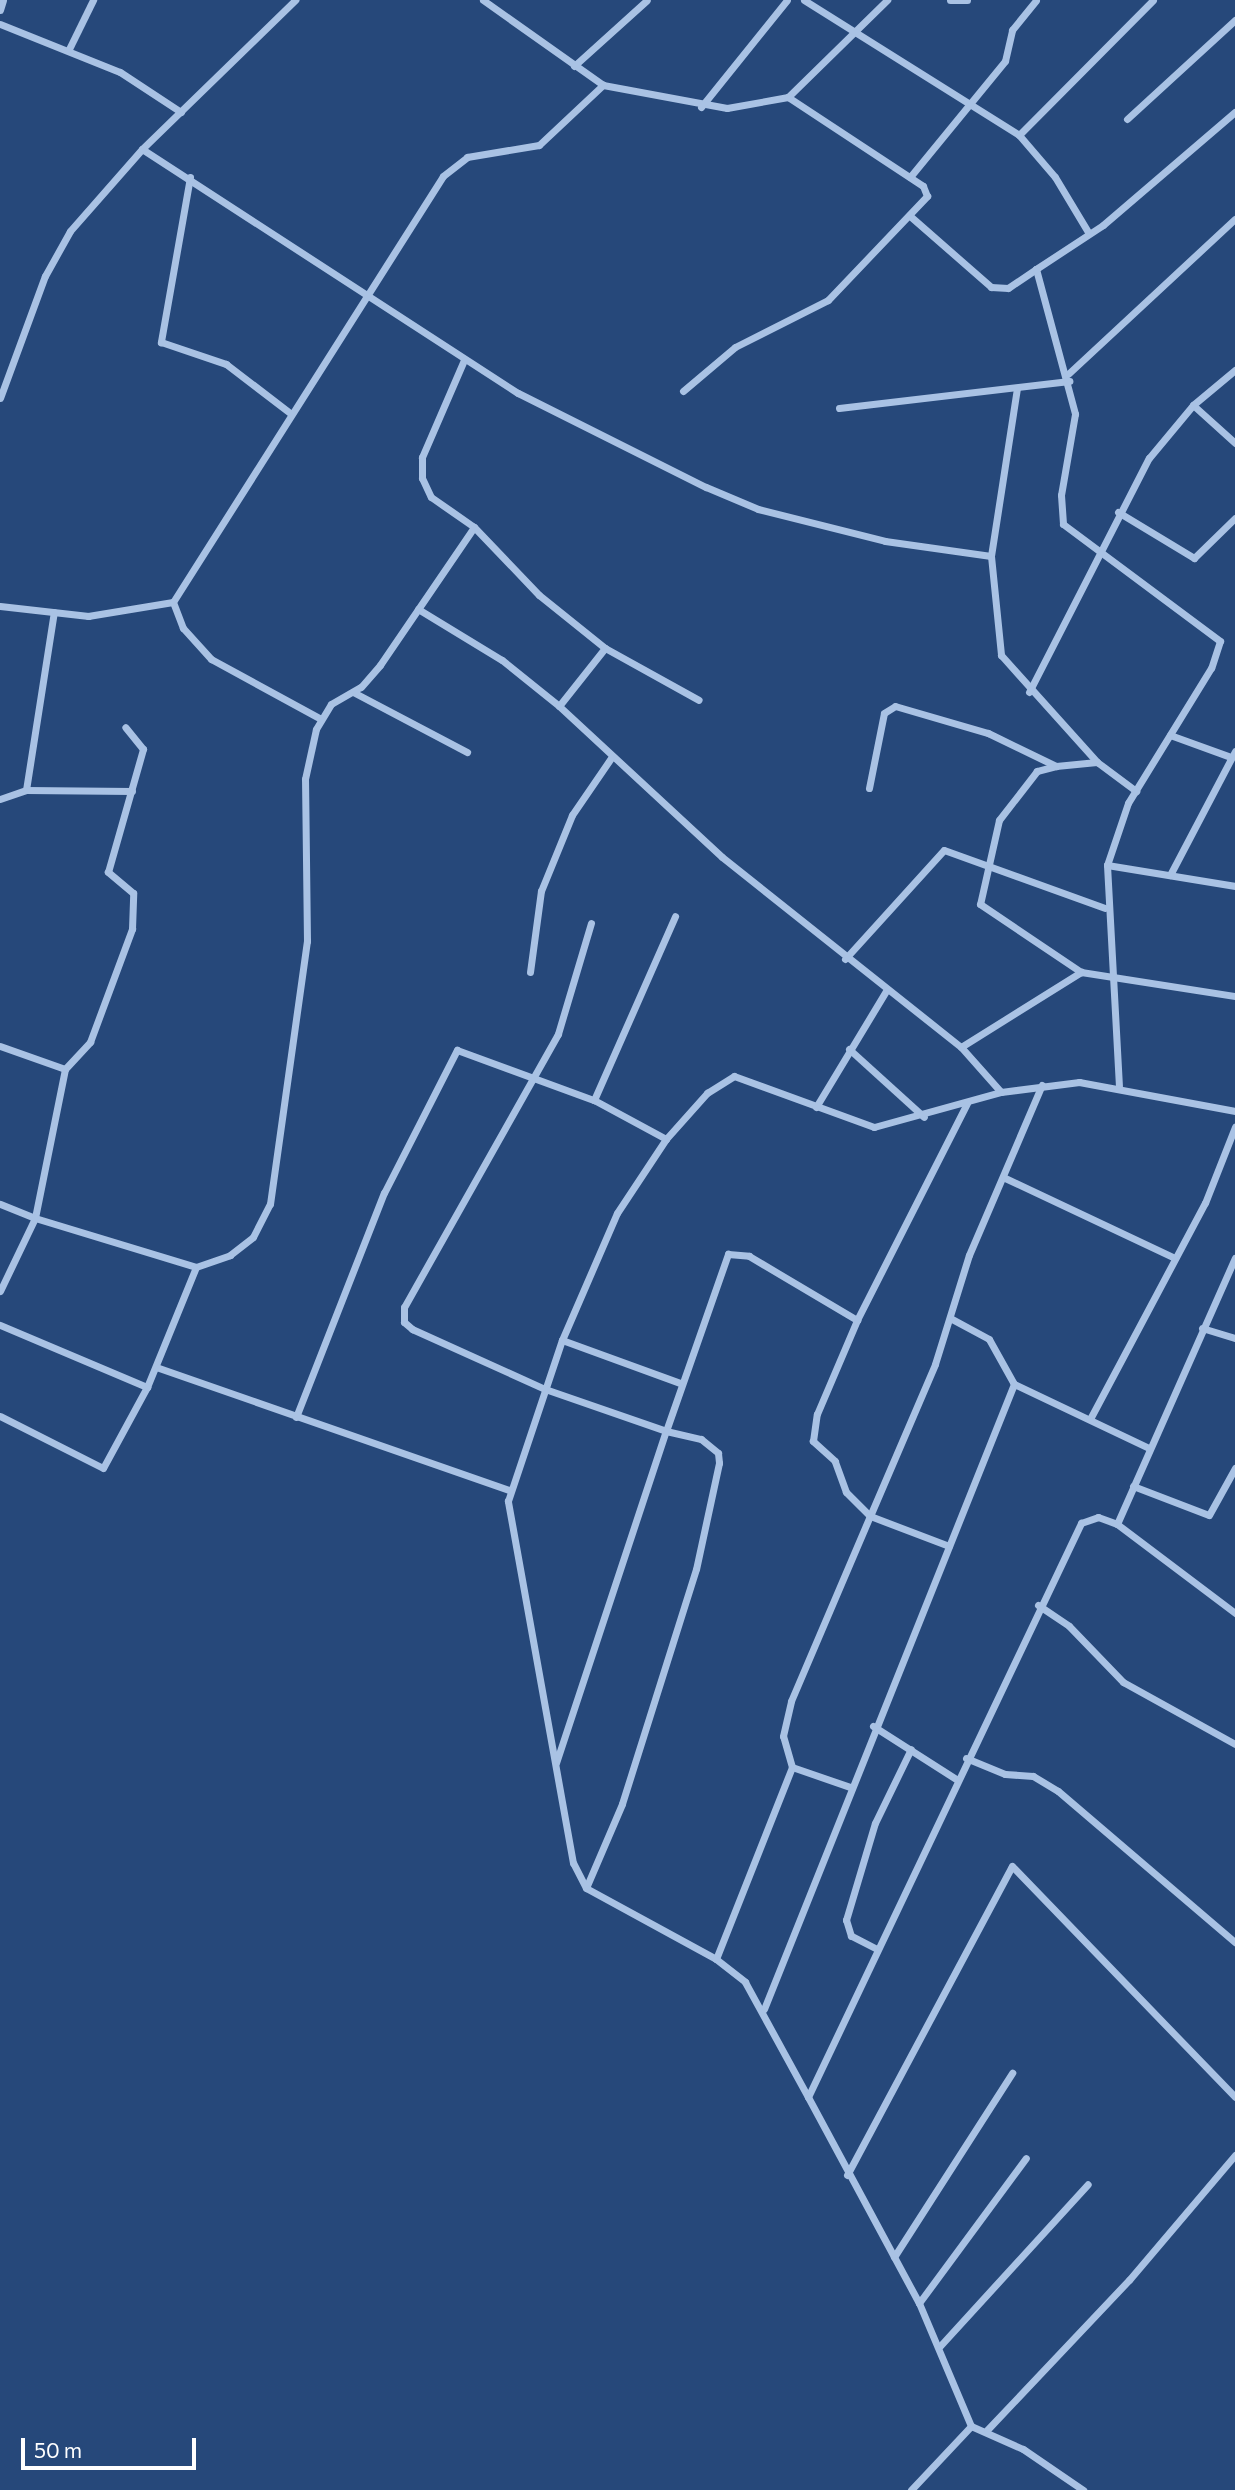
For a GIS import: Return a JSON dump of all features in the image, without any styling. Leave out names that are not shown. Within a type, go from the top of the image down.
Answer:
[{"type":"street","points":[[0,10],[3,0]]},
{"type":"street","points":[[69,49],[93,0]]},
{"type":"street","points":[[0,398],[60,246],[142,149],[295,0]]},
{"type":"street","points":[[485,0],[573,66],[603,85],[701,107],[788,97],[887,0]]},
{"type":"street","points":[[573,66],[647,0]]},
{"type":"street","points":[[701,107],[787,0]]},
{"type":"street","points":[[804,0],[968,99],[1018,135],[1088,232]]},
{"type":"street","points":[[950,0],[967,0]]},
{"type":"street","points":[[910,177],[968,99],[1005,61],[1012,30],[1036,0]]},
{"type":"street","points":[[1018,135],[1153,0]]},
{"type":"street","points":[[1127,119],[1235,20]]},
{"type":"street","points":[[0,24],[69,49],[141,83],[181,111]]},
{"type":"street","points":[[0,606],[54,612],[124,613],[173,602],[289,413],[456,161],[493,149],[539,145],[603,85]]},
{"type":"street","points":[[683,391],[735,347],[828,300],[927,196],[910,177],[788,97]]},
{"type":"street","points":[[909,216],[991,286],[1008,288],[1088,232],[1235,112]]},
{"type":"street","points":[[142,149],[190,177],[368,293],[464,360],[563,417],[758,509],[885,541],[991,556]]},
{"type":"street","points":[[190,177],[161,342],[226,364],[289,413]]},
{"type":"street","points":[[839,408],[1017,388],[1068,377],[1235,219]]},
{"type":"street","points":[[1036,269],[1068,377],[1075,439],[1061,518],[1098,551],[1220,641],[1215,661],[1136,791],[1114,833],[1107,864],[1105,908],[1109,973],[1121,1034],[1119,1086]]},
{"type":"street","points":[[464,360],[421,470],[431,497],[474,527],[539,595],[606,648],[699,700]]},
{"type":"street","points":[[1029,692],[1098,551],[1149,458],[1193,405],[1235,370]]},
{"type":"street","points":[[1017,388],[991,556],[1001,655],[1029,692],[1097,762],[1136,791]]},
{"type":"street","points":[[1193,405],[1235,443]]},
{"type":"street","points":[[1118,512],[1194,558],[1235,518]]},
{"type":"street","points":[[0,1203],[35,1218],[195,1267],[230,1255],[253,1237],[270,1204],[307,941],[307,764],[321,719],[339,697],[353,692],[418,609],[474,527]]},
{"type":"street","points":[[173,602],[183,628],[211,660],[321,719]]},
{"type":"street","points":[[418,609],[502,660],[559,706],[611,758],[845,959],[961,1047],[1001,1091]]},
{"type":"street","points":[[26,790],[54,612]]},
{"type":"street","points":[[559,706],[606,648]]},
{"type":"street","points":[[353,692],[467,752]]},
{"type":"street","points":[[869,788],[884,713],[895,706],[988,733],[1056,766]]},
{"type":"street","points":[[0,1291],[35,1218],[65,1069],[90,1042],[132,929],[133,892],[108,872],[143,749],[125,727]]},
{"type":"street","points":[[1170,736],[1232,754],[1170,875]]},
{"type":"street","points":[[530,972],[541,891],[572,815],[611,758]]},
{"type":"street","points":[[1097,762],[1056,766],[1022,785],[999,820],[980,904],[1081,972],[1109,973],[1235,996]]},
{"type":"street","points":[[0,799],[26,790],[132,791]]},
{"type":"street","points":[[845,959],[942,850],[988,861],[1105,908]]},
{"type":"street","points":[[1107,864],[1235,886]]},
{"type":"street","points":[[594,1100],[675,916]]},
{"type":"street","points":[[586,1888],[622,1804],[683,1617],[719,1462],[718,1453],[701,1439],[666,1431],[545,1389],[412,1329],[402,1315],[566,1014],[591,923]]},
{"type":"street","points":[[961,1047],[1081,972]]},
{"type":"street","points":[[816,1107],[886,991]]},
{"type":"street","points":[[0,1046],[65,1069]]},
{"type":"street","points":[[296,1417],[384,1193],[455,1052],[463,1048],[594,1100],[666,1139]]},
{"type":"street","points":[[849,1049],[924,1117]]},
{"type":"street","points":[[971,2426],[940,2346],[894,2257],[846,2175],[764,2010],[716,1959],[586,1888],[575,1872],[507,1518],[510,1490],[562,1340],[617,1213],[666,1139],[708,1093],[734,1076],[863,1126],[924,1117],[1001,1091],[1042,1085],[1119,1086],[1235,1111]]},
{"type":"street","points":[[716,1959],[792,1768],[783,1736],[791,1701],[870,1517],[950,1318],[969,1255],[1005,1178],[1042,1085]]},
{"type":"street","points":[[949,1546],[870,1517],[846,1492],[835,1461],[813,1441],[817,1414],[857,1320],[967,1103]]},
{"type":"street","points":[[1090,1419],[1175,1258],[1235,1127]]},
{"type":"street","points":[[1005,1178],[1175,1258]]},
{"type":"street","points":[[556,1763],[680,1383],[733,1250],[857,1320]]},
{"type":"street","points":[[1117,1524],[1235,1258]]},
{"type":"street","points":[[0,1416],[99,1469],[147,1387],[195,1267]]},
{"type":"street","points":[[950,1318],[989,1339],[1014,1384],[1149,1448]]},
{"type":"street","points":[[0,1325],[147,1387]]},
{"type":"street","points":[[1202,1328],[1235,1338]]},
{"type":"street","points":[[562,1340],[680,1383]]},
{"type":"street","points":[[156,1367],[510,1490]]},
{"type":"street","points":[[764,2010],[873,1726],[1014,1384]]},
{"type":"street","points":[[1133,1486],[1209,1515],[1235,1468]]},
{"type":"street","points":[[808,2098],[875,1948],[1038,1605],[1081,1523],[1098,1517],[1117,1524],[1235,1613]]},
{"type":"street","points":[[1038,1605],[1069,1626],[1123,1682],[1235,1744]]},
{"type":"street","points":[[873,1726],[956,1779]]},
{"type":"street","points":[[875,1948],[851,1936],[846,1920],[875,1823],[911,1749]]},
{"type":"street","points":[[966,1758],[1005,1774],[1033,1776],[1058,1791],[1235,1941]]},
{"type":"street","points":[[792,1768],[850,1787]]},
{"type":"street","points":[[846,2175],[1012,1866],[1235,2097]]},
{"type":"street","points":[[894,2257],[1012,2073]]},
{"type":"street","points":[[986,2430],[1129,2280],[1235,2155]]},
{"type":"street","points":[[919,2304],[1026,2158]]},
{"type":"street","points":[[940,2346],[1088,2184]]},
{"type":"street","points":[[971,2426],[986,2430],[1083,2490]]},
{"type":"street","points":[[911,2490],[971,2426]]}]
